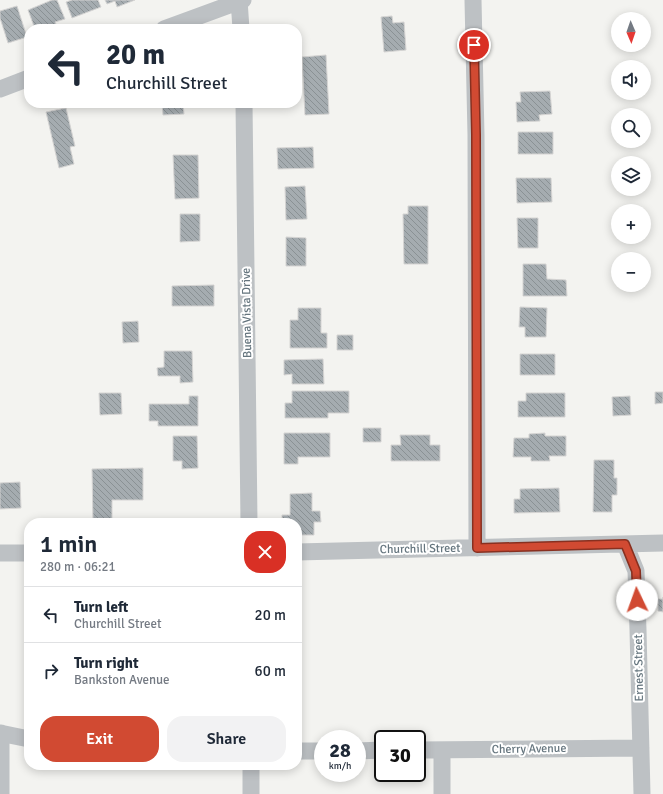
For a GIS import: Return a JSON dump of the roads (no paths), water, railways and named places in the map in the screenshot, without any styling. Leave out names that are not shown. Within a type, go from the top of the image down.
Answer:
[{"type":"street","points":[[177,24],[241,0],[241,24]]},
{"type":"street","points":[[473,0],[476,143],[477,548]]},
{"type":"street","points":[[0,89],[24,80]]},
{"type":"street","name":"Buena Vista Drive","points":[[244,108],[249,518]]},
{"type":"street","name":"Churchill Street","points":[[302,552],[663,543]]},
{"type":"street","name":"Ernest Street","points":[[625,544],[636,571],[642,794]]},
{"type":"street","points":[[0,553],[24,553]]},
{"type":"street","points":[[2,794],[1,733],[24,738]]},
{"type":"street","name":"Cherry Avenue","points":[[426,750],[641,748]]},
{"type":"street","points":[[442,750],[442,794]]},
{"type":"street","points":[[302,751],[314,751]]},
{"type":"street","points":[[251,770],[251,794]]}]
